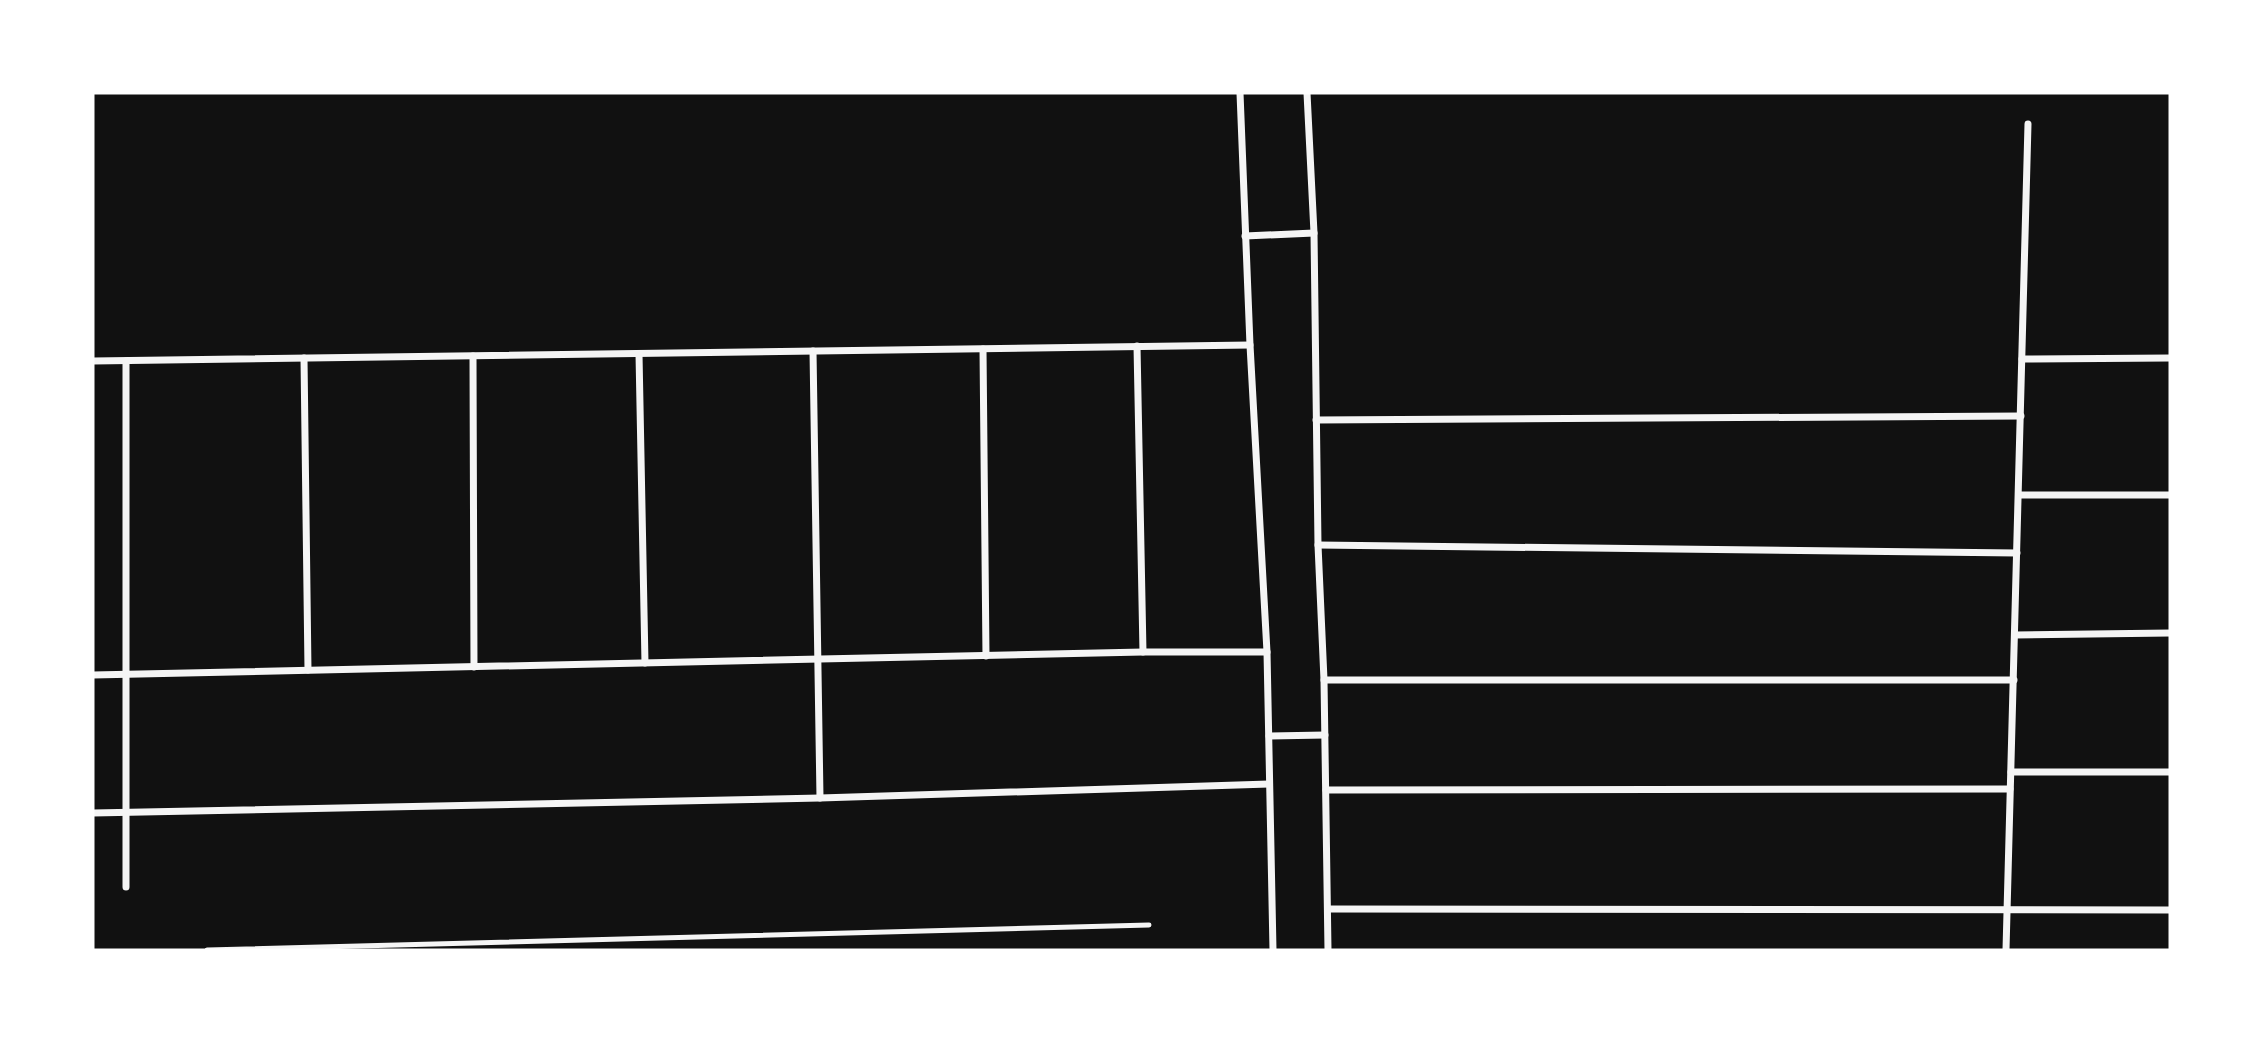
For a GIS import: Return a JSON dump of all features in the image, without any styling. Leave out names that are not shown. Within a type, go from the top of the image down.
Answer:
[{"type":"street","points":[[1240,93],[1250,345],[1267,652],[1273,950]]},
{"type":"street","points":[[1307,93],[1314,233],[1328,950]]},
{"type":"street","points":[[2006,950],[2028,124]]},
{"type":"street","points":[[1245,236],[1314,233]]},
{"type":"street","points":[[93,361],[1250,345]]},
{"type":"street","points":[[1137,346],[1143,652]]},
{"type":"street","points":[[983,349],[986,656]]},
{"type":"street","points":[[813,351],[820,798]]},
{"type":"street","points":[[639,354],[645,663]]},
{"type":"street","points":[[473,356],[474,667]]},
{"type":"street","points":[[304,358],[308,670]]},
{"type":"street","points":[[2022,359],[2170,358]]},
{"type":"street","points":[[125,887],[126,361]]},
{"type":"street","points":[[1316,420],[2021,416]]},
{"type":"street","points":[[2019,495],[2170,495]]},
{"type":"street","points":[[1318,545],[2017,553]]},
{"type":"street","points":[[2015,635],[2170,633]]},
{"type":"street","points":[[93,675],[1143,652],[1267,652]]},
{"type":"street","points":[[1324,680],[2014,680]]},
{"type":"street","points":[[1269,736],[1325,735]]},
{"type":"street","points":[[2011,772],[2170,772]]},
{"type":"street","points":[[93,813],[820,798],[1269,785]]},
{"type":"street","points":[[1326,790],[2010,789]]},
{"type":"street","points":[[1328,909],[2170,910]]},
{"type":"lane","points":[[207,950],[1149,925]]}]
